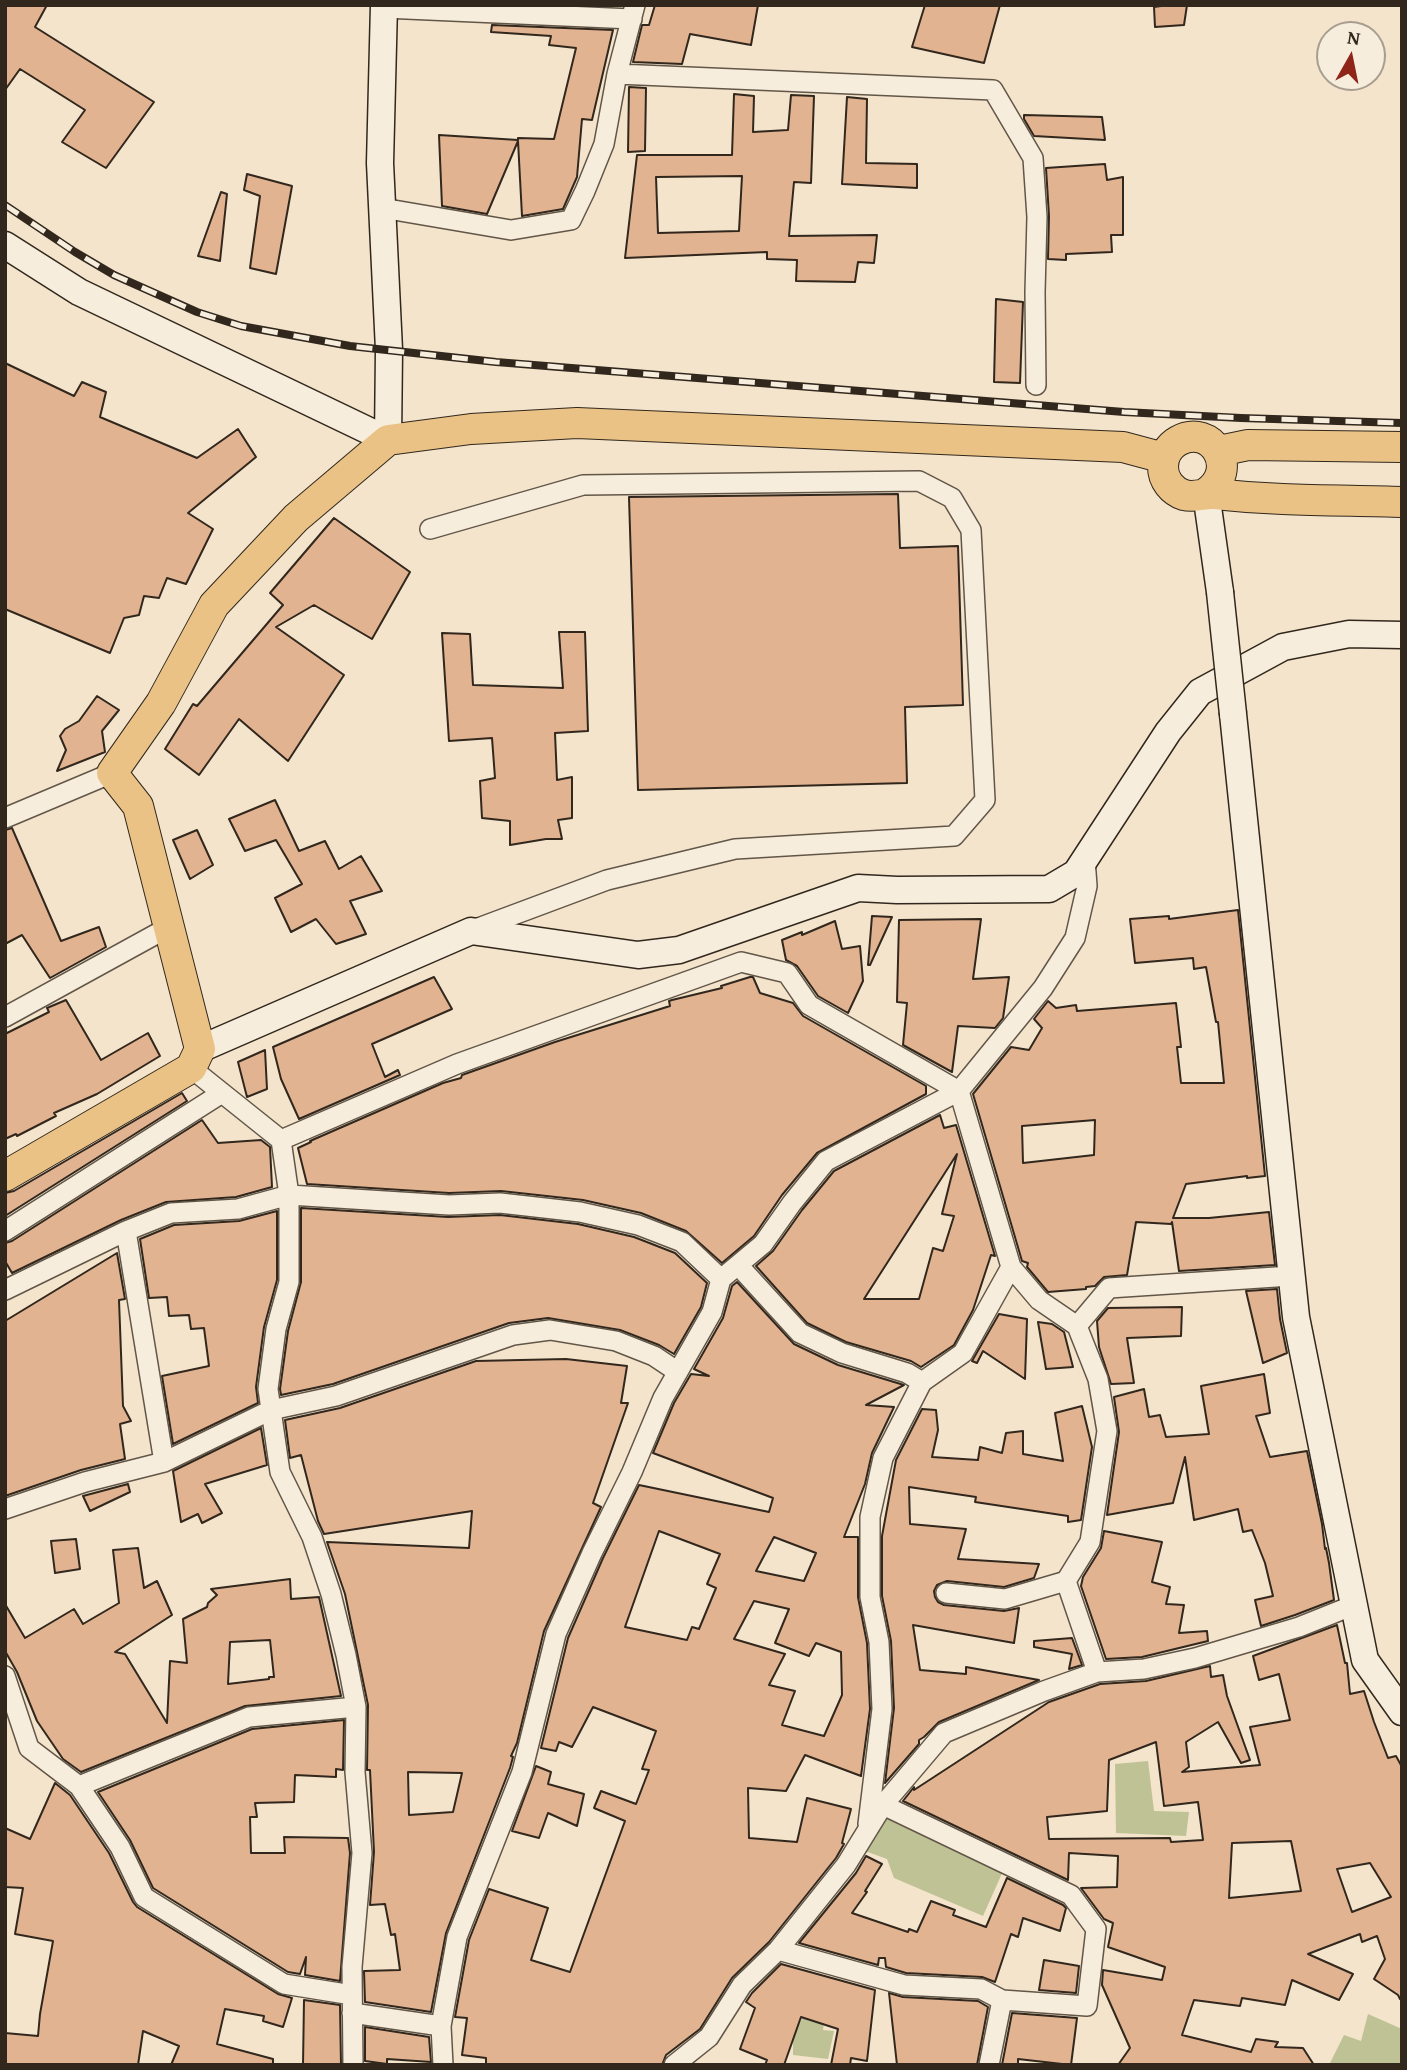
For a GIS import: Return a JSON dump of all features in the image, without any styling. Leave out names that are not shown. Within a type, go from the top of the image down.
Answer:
[{"type":"main road","points":[[5,1176],[196,1058],[169,927],[138,806],[112,773],[161,703],[214,605],[296,517],[388,440],[471,429],[577,423],[1124,447],[1164,458]]},
{"type":"main road","points":[[1402,447],[1233,448],[1194,437],[1175,442],[1168,449],[1163,467],[1170,485],[1187,496],[1206,494],[1255,499],[1402,502]]},
{"type":"main road","points":[[1206,494],[1214,488],[1223,470],[1223,460],[1233,448]]},
{"type":"street","points":[[5,245],[79,292],[388,440],[389,350],[382,208],[380,163],[384,7],[634,12],[617,74],[604,144],[571,220],[511,230],[382,208]]},
{"type":"street","points":[[617,74],[993,90],[1033,158],[1037,217],[1036,385]]},
{"type":"street","points":[[353,2065],[352,1967],[362,1853],[355,1772],[356,1707],[334,1606],[313,1537],[280,1472],[268,1389],[276,1329],[289,1282],[289,1195],[281,1140],[222,1093],[196,1058],[471,931],[607,880],[736,849],[954,836],[985,800],[971,530],[952,498],[919,481],[583,485],[430,529]]},
{"type":"street","points":[[1206,494],[1220,592],[1296,1318],[1365,1660],[1402,1712]]},
{"type":"street","points":[[471,931],[638,955],[679,950],[858,888],[1049,889],[1076,873],[1168,733],[1200,692],[1283,647],[1349,634],[1402,635]]},
{"type":"street","points":[[5,818],[112,773]]},
{"type":"street","points":[[443,2065],[441,2026],[457,1937],[522,1772],[556,1634],[632,1472],[663,1398],[712,1312],[721,1279],[763,1244],[826,1161],[959,1090],[1043,988],[1075,938],[1087,886],[1085,859]]},
{"type":"street","points":[[5,1017],[169,927]]},
{"type":"street","points":[[281,1140],[457,1064],[741,962],[788,973],[809,1005],[959,1090],[1011,1267],[1039,1300],[1077,1326],[1098,1379],[1107,1431],[1090,1542],[1066,1581],[1005,1599],[946,1593]]},
{"type":"street","points":[[5,1231],[222,1093]]},
{"type":"street","points":[[5,1290],[126,1231],[171,1213],[238,1209],[289,1195],[449,1205],[500,1203],[580,1212],[638,1225],[682,1242],[721,1279]]},
{"type":"street","points":[[126,1231],[164,1462]]},
{"type":"street","points":[[738,1265],[800,1333],[842,1353],[907,1373],[922,1382]]},
{"type":"street","points":[[867,1832],[882,1709],[879,1642],[870,1597],[870,1517],[883,1458],[922,1382],[963,1353],[1011,1267]]},
{"type":"street","points":[[1077,1326],[1109,1288],[1291,1276]]},
{"type":"street","points":[[5,1509],[85,1482],[164,1462],[271,1410],[336,1396],[513,1335],[550,1331],[616,1341],[653,1356],[678,1372]]},
{"type":"street","points":[[1066,1581],[1097,1672]]},
{"type":"street","points":[[674,2065],[709,2037],[742,1985],[778,1950],[846,1865],[883,1805],[944,1733],[1097,1672],[1144,1669],[1195,1658],[1299,1628],[1353,1605]]},
{"type":"street","points":[[5,1676],[29,1748],[79,1786],[120,1847],[144,1897],[284,1984],[441,2026]]},
{"type":"street","points":[[79,1786],[249,1717],[356,1707]]},
{"type":"street","points":[[778,1950],[904,1984],[981,1989],[1002,2000],[1087,2006],[1096,1929],[1071,1895],[883,1805]]},
{"type":"street","points":[[989,2065],[1002,2000]]},
{"type":"green space","points":[[1148,1761],[1154,1811],[1189,1812],[1186,1836],[1116,1833],[1115,1764]]},
{"type":"green space","points":[[885,1814],[1003,1871],[983,1916],[894,1878],[887,1859],[865,1851]]},
{"type":"green space","points":[[806,2012],[825,2016],[823,2030],[834,2031],[828,2059],[793,2055],[793,2035]]},
{"type":"green space","points":[[1368,2014],[1402,2029],[1402,2065],[1329,2065],[1344,2035],[1361,2041]]},
{"type":"building","points":[[5,5],[47,5],[35,27],[154,102],[106,168],[62,142],[85,110],[20,69],[5,90]]},
{"type":"building","points":[[655,5],[758,5],[751,45],[690,34],[682,64],[633,62],[642,25],[649,25]]},
{"type":"building","points":[[925,5],[1000,5],[984,63],[912,47]]},
{"type":"building","points":[[1187,5],[1184,25],[1155,27],[1154,7]]},
{"type":"building","points":[[492,25],[613,30],[592,120],[582,119],[577,177],[563,209],[522,216],[518,141],[487,214],[442,206],[439,135],[518,140],[554,139],[576,48],[549,45],[551,36],[491,32]]},
{"type":"building","points":[[629,87],[646,88],[645,151],[628,152]]},
{"type":"building","points":[[734,94],[754,96],[753,132],[788,130],[791,95],[814,96],[811,183],[794,182],[789,236],[877,235],[874,263],[858,262],[855,282],[796,281],[797,260],[767,259],[767,252],[625,258],[637,155],[732,155]],"holes":[[[742,176],[739,231],[658,233],[656,177]]]},
{"type":"building","points":[[847,97],[867,99],[866,163],[917,164],[917,188],[842,184]]},
{"type":"building","points":[[1024,115],[1102,117],[1105,140],[1034,136]]},
{"type":"building","points":[[1105,164],[1107,180],[1123,177],[1123,235],[1111,235],[1112,252],[1066,254],[1066,260],[1048,259],[1046,168]]},
{"type":"building","points":[[247,174],[292,186],[276,274],[250,268],[260,196],[244,190]]},
{"type":"building","points":[[221,192],[227,194],[220,261],[198,256]]},
{"type":"building","points":[[996,299],[1023,302],[1020,383],[994,382]]},
{"type":"building","points":[[5,363],[74,396],[82,382],[106,392],[100,417],[197,458],[238,429],[256,457],[188,513],[213,529],[186,584],[167,578],[159,598],[144,596],[139,615],[124,618],[110,653],[5,609]]},
{"type":"building","points":[[898,494],[900,548],[958,546],[963,705],[905,707],[907,783],[638,790],[629,497]]},
{"type":"building","points":[[334,518],[410,572],[372,639],[314,605],[276,627],[344,675],[288,761],[239,719],[199,775],[165,749],[193,704],[197,706],[283,605],[270,593]]},
{"type":"building","points":[[559,632],[585,632],[588,731],[555,733],[557,780],[572,777],[572,818],[558,820],[562,839],[510,845],[510,821],[482,818],[480,781],[495,778],[492,738],[449,741],[442,633],[470,634],[473,685],[563,688]]},
{"type":"building","points":[[97,696],[119,710],[102,731],[105,752],[57,771],[66,750],[60,736],[65,729],[79,721]]},
{"type":"building","points":[[275,800],[299,851],[325,841],[339,869],[361,856],[382,891],[350,901],[366,934],[336,944],[316,919],[291,932],[275,898],[302,884],[276,840],[245,851],[229,819]]},
{"type":"building","points":[[12,828],[61,941],[99,927],[106,947],[50,978],[22,935],[5,944],[5,830]]},
{"type":"building","points":[[197,830],[213,865],[190,879],[173,840]]},
{"type":"building","points":[[1238,910],[1265,1176],[1186,1184],[1173,1218],[1209,1218],[1269,1212],[1275,1265],[1179,1271],[1172,1222],[1136,1222],[1127,1275],[1104,1277],[1095,1286],[1086,1289],[1048,1292],[1027,1267],[1028,1263],[1022,1261],[973,1094],[1011,1047],[1029,1050],[1042,1028],[1034,1019],[1048,1001],[1056,1008],[1076,1005],[1077,1011],[1176,1003],[1181,1047],[1177,1047],[1181,1083],[1224,1083],[1218,1022],[1206,967],[1194,969],[1193,958],[1135,963],[1130,919],[1169,916],[1169,919]],"holes":[[[1095,1120],[1094,1155],[1023,1163],[1022,1126]]]},
{"type":"building","points":[[872,916],[892,917],[868,965]]},
{"type":"building","points":[[981,919],[973,979],[1009,977],[1003,1018],[995,1028],[958,1026],[952,1072],[903,1045],[907,1003],[897,1002],[899,920]]},
{"type":"building","points":[[835,921],[842,949],[860,946],[863,981],[848,1013],[818,996],[797,966],[786,960],[782,940]]},
{"type":"building","points":[[434,977],[452,1009],[372,1044],[385,1077],[398,1070],[400,1075],[299,1119],[281,1079],[273,1047]]},
{"type":"building","points":[[753,977],[760,993],[793,1003],[803,1016],[926,1086],[926,1094],[817,1153],[782,1195],[754,1236],[722,1263],[686,1231],[641,1213],[583,1200],[501,1191],[449,1193],[307,1184],[298,1148],[310,1141],[443,1083],[461,1078],[462,1075],[670,1006],[669,1001],[722,988],[721,986]]},
{"type":"building","points":[[66,1000],[101,1060],[148,1033],[160,1056],[97,1094],[54,1113],[56,1116],[17,1136],[16,1134],[5,1139],[5,1034],[49,1012],[47,1008]]},
{"type":"building","points":[[265,1050],[267,1089],[247,1097],[238,1062]]},
{"type":"building","points":[[182,1093],[187,1101],[5,1216],[5,1193],[14,1191]]},
{"type":"building","points":[[940,1115],[944,1128],[956,1125],[995,1256],[991,1255],[973,1310],[954,1345],[921,1367],[911,1361],[846,1342],[807,1323],[756,1266],[773,1251],[834,1171]],"holes":[[[957,1154],[942,1214],[954,1216],[943,1251],[933,1248],[919,1299],[864,1299]]]},
{"type":"building","points":[[202,1120],[218,1143],[261,1140],[270,1147],[272,1187],[236,1197],[166,1202],[121,1220],[12,1273],[5,1261],[5,1243]]},
{"type":"building","points":[[301,1208],[448,1217],[500,1215],[578,1224],[634,1237],[675,1253],[707,1283],[701,1307],[674,1354],[659,1345],[620,1330],[548,1318],[509,1323],[333,1384],[281,1395],[288,1331],[301,1282]]},
{"type":"building","points":[[277,1211],[277,1280],[264,1327],[256,1387],[258,1403],[173,1444],[162,1376],[209,1366],[204,1328],[191,1329],[189,1315],[169,1316],[167,1297],[149,1298],[140,1239],[174,1225],[239,1221]]},
{"type":"building","points":[[117,1253],[125,1299],[119,1300],[123,1406],[131,1421],[120,1424],[125,1459],[81,1470],[5,1496],[5,1321]]},
{"type":"building","points":[[737,1282],[794,1344],[838,1365],[904,1385],[866,1405],[894,1407],[872,1453],[865,1484],[844,1537],[858,1537],[858,1597],[867,1643],[870,1709],[861,1776],[805,1755],[786,1791],[748,1788],[749,1838],[797,1842],[807,1798],[851,1809],[842,1843],[844,1844],[836,1858],[769,1942],[732,1978],[700,2029],[666,2055],[662,2065],[486,2065],[486,2058],[462,2055],[467,2018],[455,2017],[469,1940],[489,1889],[548,1908],[531,1960],[570,1972],[625,1821],[594,1808],[601,1791],[636,1804],[649,1770],[642,1769],[656,1731],[593,1707],[572,1747],[559,1742],[556,1751],[541,1748],[568,1638],[639,1485],[769,1512],[773,1498],[653,1453],[674,1403],[691,1374],[709,1376],[694,1369],[723,1318],[732,1286]],"holes":[[[659,1531],[720,1554],[707,1584],[716,1588],[699,1629],[692,1627],[687,1640],[625,1627]],[[774,1537],[816,1553],[804,1581],[756,1571]],[[754,1601],[789,1609],[775,1643],[809,1656],[816,1643],[841,1652],[842,1695],[824,1736],[782,1725],[795,1691],[769,1685],[785,1654],[734,1639]]]},
{"type":"building","points":[[1277,1289],[1287,1353],[1263,1363],[1246,1291]]},
{"type":"building","points":[[1182,1307],[1181,1336],[1127,1338],[1134,1383],[1111,1384],[1099,1347],[1097,1321],[1108,1308]]},
{"type":"building","points":[[999,1314],[1027,1319],[1025,1379],[983,1351],[977,1363],[972,1361]]},
{"type":"building","points":[[1038,1322],[1052,1324],[1064,1332],[1073,1367],[1046,1369]]},
{"type":"building","points":[[566,1359],[627,1366],[621,1403],[628,1403],[593,1503],[601,1507],[544,1631],[510,1768],[446,1933],[431,2012],[365,2002],[364,1971],[400,1970],[395,1934],[391,1935],[385,1904],[370,1905],[374,1852],[370,1770],[367,1770],[368,1705],[345,1594],[327,1542],[469,1548],[472,1511],[324,1534],[318,1521],[301,1455],[290,1458],[285,1420],[340,1408],[476,1361]],"holes":[[[408,1772],[462,1773],[453,1812],[409,1815]]]},
{"type":"building","points":[[1264,1374],[1270,1413],[1256,1416],[1270,1457],[1307,1451],[1334,1600],[1261,1626],[1255,1600],[1273,1596],[1265,1563],[1252,1530],[1243,1532],[1238,1509],[1194,1520],[1185,1457],[1173,1503],[1107,1515],[1119,1432],[1114,1397],[1144,1389],[1149,1417],[1160,1415],[1166,1437],[1209,1434],[1201,1386]]},
{"type":"building","points":[[1082,1406],[1092,1447],[1081,1520],[1068,1522],[1068,1516],[975,1502],[976,1497],[909,1487],[910,1524],[966,1529],[958,1559],[1039,1564],[1034,1578],[1004,1587],[947,1581],[937,1585],[935,1597],[944,1605],[1004,1611],[1019,1608],[1014,1643],[913,1625],[920,1670],[966,1674],[966,1667],[1039,1680],[939,1722],[919,1740],[919,1744],[885,1783],[894,1708],[891,1641],[882,1596],[882,1536],[896,1460],[922,1409],[936,1410],[938,1430],[932,1457],[978,1460],[980,1447],[1002,1453],[1006,1433],[1023,1431],[1023,1454],[1063,1461],[1055,1413]]},
{"type":"building","points":[[261,1428],[267,1465],[205,1484],[222,1513],[202,1523],[198,1514],[181,1522],[173,1471]]},
{"type":"building","points":[[128,1484],[130,1492],[90,1511],[83,1496]]},
{"type":"building","points":[[1104,1531],[1162,1542],[1152,1582],[1170,1587],[1166,1604],[1184,1605],[1179,1633],[1207,1631],[1208,1641],[1142,1657],[1106,1659],[1081,1586],[1083,1577],[1101,1548]]},
{"type":"building","points":[[76,1539],[80,1569],[55,1573],[51,1541]]},
{"type":"building","points":[[138,1548],[144,1588],[157,1581],[172,1615],[115,1652],[125,1654],[167,1723],[170,1661],[187,1663],[183,1619],[207,1607],[217,1595],[211,1589],[290,1579],[291,1599],[319,1597],[341,1696],[245,1706],[81,1772],[63,1759],[37,1721],[17,1672],[5,1651],[5,1604],[25,1638],[74,1609],[83,1624],[119,1603],[113,1550]],"holes":[[[270,1640],[274,1677],[228,1684],[230,1642]]]},
{"type":"building","points":[[1337,1625],[1347,1663],[1350,1694],[1364,1691],[1388,1758],[1396,1756],[1402,1767],[1402,1999],[1374,1979],[1385,1959],[1377,1936],[1362,1942],[1360,1934],[1308,1954],[1353,1974],[1339,2000],[1292,1980],[1285,2005],[1242,1998],[1240,2006],[1194,2000],[1182,2035],[1251,2052],[1256,2039],[1278,2042],[1275,2047],[1303,2048],[1314,2065],[1118,2065],[1130,2048],[1102,1985],[1103,1970],[1162,1980],[1165,1967],[1108,1947],[1113,1923],[1104,1919],[1081,1888],[1117,1887],[1118,1856],[1069,1853],[1068,1880],[903,1801],[914,1787],[914,1790],[1049,1702],[1100,1684],[1146,1681],[1210,1666],[1211,1677],[1223,1675],[1227,1696],[1250,1760],[1241,1763],[1218,1722],[1186,1742],[1189,1767],[1182,1772],[1260,1765],[1250,1727],[1290,1720],[1279,1674],[1259,1680],[1253,1656]],"holes":[[[1156,1742],[1164,1806],[1198,1802],[1203,1840],[1171,1842],[1170,1838],[1049,1839],[1047,1817],[1107,1811],[1109,1760]],[[1291,1841],[1301,1891],[1229,1898],[1232,1843]],[[1370,1863],[1391,1897],[1352,1912],[1337,1869]]]},
{"type":"building","points":[[1072,1638],[1082,1665],[1069,1669],[1072,1654],[1034,1647],[1034,1641]]},
{"type":"building","points":[[344,1720],[343,1770],[336,1769],[336,1777],[295,1775],[294,1802],[255,1803],[257,1817],[250,1817],[251,1853],[285,1853],[284,1837],[348,1838],[350,1853],[340,1981],[305,1975],[306,1957],[300,1974],[288,1972],[153,1888],[130,1840],[98,1792],[252,1729]]},
{"type":"building","points":[[536,1766],[551,1772],[548,1784],[584,1794],[577,1826],[548,1813],[539,1838],[512,1831]]},
{"type":"building","points":[[55,1783],[70,1795],[109,1853],[137,1907],[278,1994],[292,1998],[283,2027],[263,2021],[264,2016],[225,2009],[217,2044],[273,2059],[273,2065],[171,2065],[179,2046],[143,2031],[138,2065],[5,2065],[5,2033],[38,2036],[53,1941],[15,1934],[23,1888],[5,1887],[5,1828],[30,1839]]},
{"type":"building","points":[[866,1856],[882,1864],[852,1913],[908,1932],[909,1929],[917,1932],[931,1901],[955,1910],[953,1915],[986,1927],[1007,1878],[1066,1908],[1060,1931],[1023,1918],[1018,1937],[1011,1934],[995,1982],[982,1977],[906,1973],[886,1967],[885,1958],[879,1958],[878,1965],[799,1943],[856,1873]]},
{"type":"building","points":[[1044,1960],[1079,1966],[1076,1993],[1039,1990]]},
{"type":"building","points":[[781,1964],[875,1990],[867,2061],[851,2058],[850,2065],[831,2065],[838,2029],[801,2017],[784,2065],[765,2065],[767,2060],[740,2049],[755,2008],[746,2002]]},
{"type":"building","points":[[889,1993],[903,1997],[978,2001],[988,2007],[977,2065],[897,2065]]},
{"type":"building","points":[[304,2000],[340,2005],[341,2065],[303,2065]]},
{"type":"building","points":[[1012,2013],[1077,2018],[1071,2065],[1018,2059],[1018,2065],[1002,2065]]},
{"type":"building","points":[[365,2027],[429,2037],[431,2062],[387,2059],[387,2064],[365,2061]]},
{"type":"railway","points":[[5,205],[114,275],[197,312],[241,326],[350,346],[496,362],[1124,412],[1402,423]]}]
